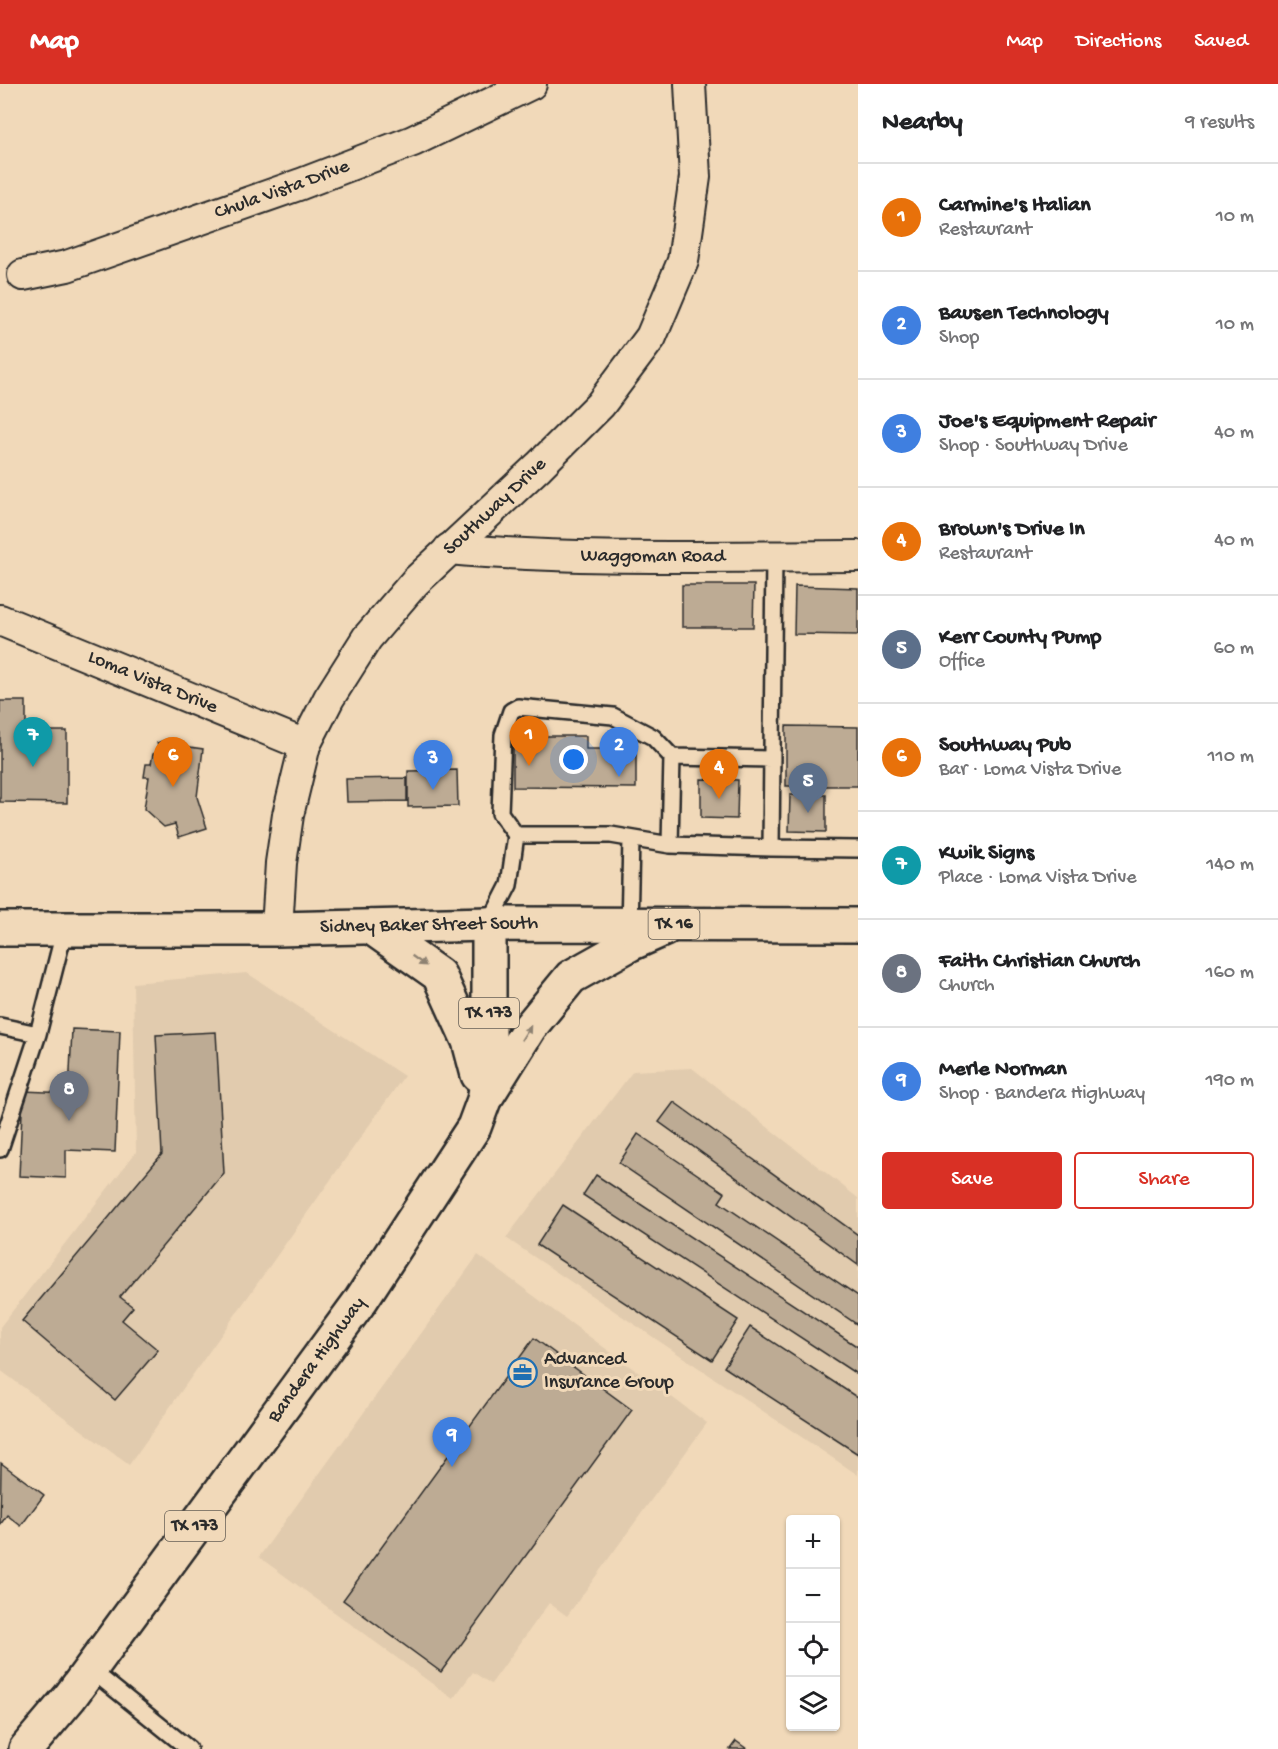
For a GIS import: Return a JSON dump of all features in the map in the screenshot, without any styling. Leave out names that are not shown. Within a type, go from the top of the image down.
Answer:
[{"type":"main road","name":"Sidney Baker Street South","points":[[0,929],[277,929],[489,924],[629,934]]},
{"type":"main road","name":"Bandera Highway","points":[[26,1749],[90,1669],[361,1300],[474,1127],[484,1100],[489,1073],[489,924]]},
{"type":"main road","name":"TX 16","points":[[629,934],[673,924],[858,925]]},
{"type":"main road","points":[[371,927],[439,975],[469,1041],[484,1100]]},
{"type":"main road","points":[[484,1100],[530,1027],[571,977],[629,934]]},
{"type":"street","name":"Chula Vista Drive","points":[[23,275],[67,266],[301,184],[413,141],[531,84]]},
{"type":"street","name":"Southway Drive","points":[[277,929],[281,863],[288,815],[304,745],[329,698],[367,638],[416,582],[600,405],[651,336],[683,261],[695,177],[690,84]]},
{"type":"street","name":"Waggoman Road","points":[[449,549],[494,553],[858,556]]},
{"type":"street","name":"Loma Vista Drive","points":[[0,620],[304,745]]},
{"type":"lane","points":[[771,848],[774,556]]},
{"type":"lane","points":[[489,924],[509,885],[516,835],[500,813],[503,735],[511,711],[518,707],[613,716],[653,737],[672,757],[670,845]]},
{"type":"lane","points":[[672,757],[772,759]]},
{"type":"lane","points":[[516,835],[610,835],[670,845],[858,849]]},
{"type":"lane","points":[[629,934],[631,839]]},
{"type":"lane","points":[[0,1149],[38,1034],[65,928]]},
{"type":"lane","points":[[0,1026],[38,1034]]},
{"type":"lane","points":[[90,1669],[189,1749]]},
{"type":"shaded area","points":[[247,973],[404,1076],[129,1465],[0,1370],[0,1327],[136,1152],[133,983]]},
{"type":"shaded area","points":[[692,1068],[858,1198],[858,1475],[506,1238],[633,1071]]},
{"type":"shaded area","points":[[478,1255],[707,1423],[567,1616],[549,1603],[491,1684],[473,1672],[453,1699],[259,1557]]},
{"type":"building","points":[[682,585],[754,585],[753,627],[682,627]]},
{"type":"building","points":[[795,586],[858,588],[858,635],[794,634]]},
{"type":"building","points":[[0,701],[26,701],[26,731],[67,731],[67,803],[0,802]]},
{"type":"building","points":[[786,726],[858,727],[858,786],[786,786]]},
{"type":"building","points":[[513,736],[586,736],[586,749],[607,749],[607,753],[636,753],[636,788],[513,787]]},
{"type":"building","points":[[168,739],[169,744],[203,749],[197,797],[207,828],[179,837],[175,824],[164,827],[144,809],[149,777],[144,777],[146,764],[151,764],[153,754],[160,751],[157,743]]},
{"type":"building","points":[[457,770],[458,806],[408,807],[408,771]]},
{"type":"building","points":[[407,778],[407,801],[347,802],[346,779]]},
{"type":"building","points":[[701,779],[738,780],[737,819],[701,818]]},
{"type":"building","points":[[790,795],[826,795],[826,832],[789,831]]},
{"type":"building","points":[[72,1029],[120,1031],[115,1152],[66,1150],[66,1178],[19,1176],[23,1091],[69,1093]]},
{"type":"building","points":[[216,1032],[224,1173],[120,1297],[133,1307],[122,1320],[158,1350],[115,1400],[22,1321],[162,1154],[156,1035]]},
{"type":"building","points":[[674,1102],[858,1235],[858,1265],[659,1122]]},
{"type":"building","points":[[638,1134],[725,1193],[719,1202],[858,1296],[858,1325],[619,1163]]},
{"type":"building","points":[[596,1175],[858,1347],[858,1375],[583,1195]]},
{"type":"building","points":[[563,1205],[738,1320],[712,1360],[537,1245]]},
{"type":"building","points":[[750,1327],[858,1398],[858,1454],[724,1367]]},
{"type":"building","points":[[534,1338],[632,1410],[441,1672],[343,1600]]},
{"type":"building","points":[[1,1463],[44,1495],[21,1526],[7,1515],[0,1525]]},
{"type":"building","points":[[736,1741],[747,1749],[730,1749]]},
{"type":"place","name":"Carmine's Italian","points":[[529,766]]},
{"type":"place","name":"Kwik Signs","points":[[33,767]]},
{"type":"place","name":"Bausen Technology","points":[[619,777]]},
{"type":"place","name":"Southway Pub","points":[[173,787]]},
{"type":"place","name":"Joe's Equipment Repair","points":[[433,790]]},
{"type":"place","name":"Brown's Drive In","points":[[719,799]]},
{"type":"place","name":"Kerr County Pump","points":[[808,813]]},
{"type":"place","name":"Faith Christian Church","points":[[69,1121]]},
{"type":"place","name":"Advanced Insurance Group","points":[[523,1372]]},
{"type":"place","name":"Merle Norman","points":[[452,1467]]}]
